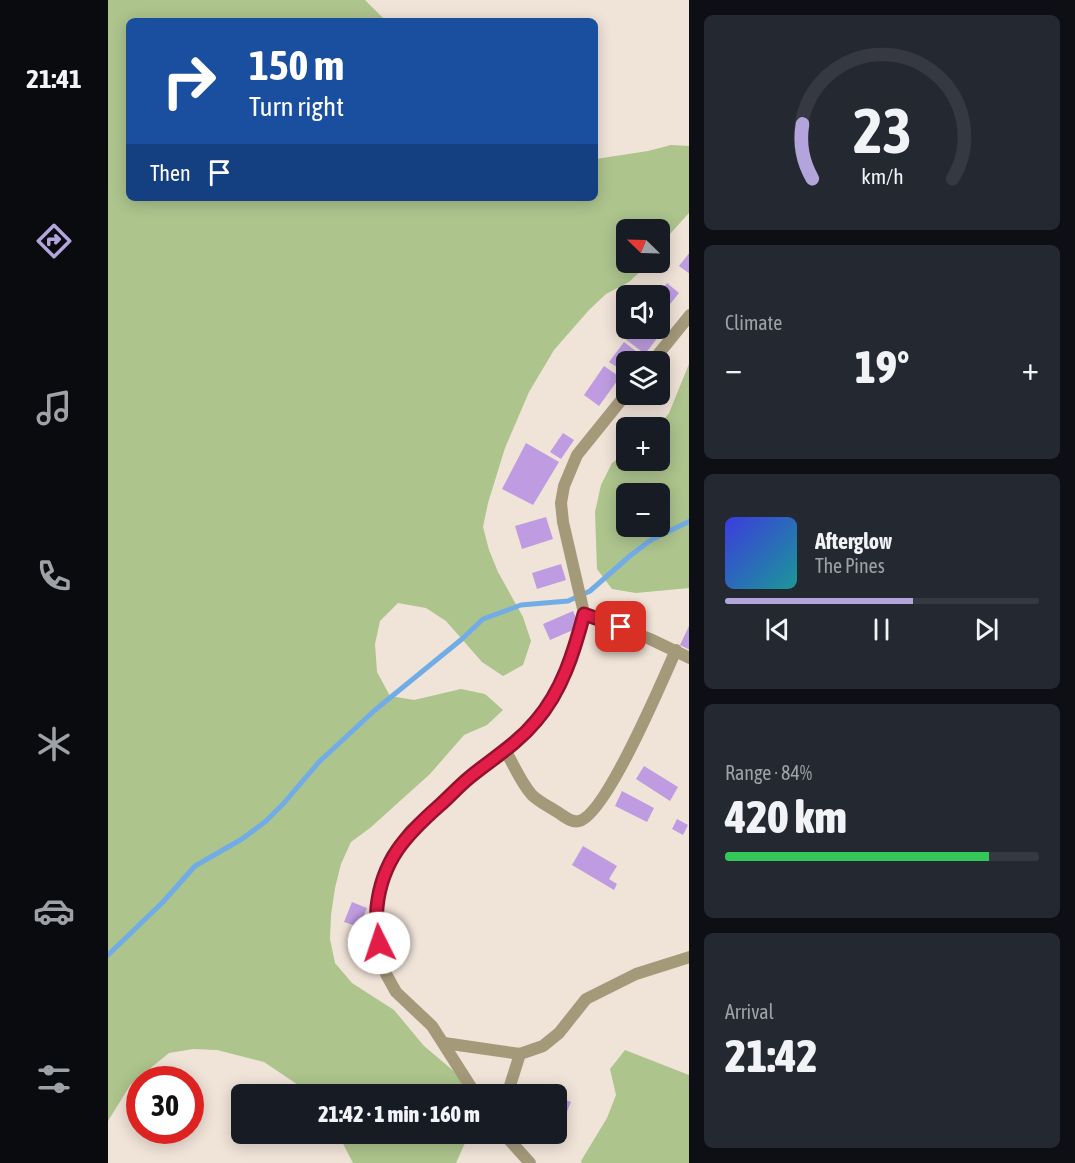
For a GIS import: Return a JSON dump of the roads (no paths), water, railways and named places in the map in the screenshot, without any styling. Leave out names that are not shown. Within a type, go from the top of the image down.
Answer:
[{"type":"street","points":[[661,351],[689,316]]},
{"type":"street","points":[[469,1084],[432,1026],[396,992],[386,975],[379,943],[376,908],[382,879],[391,856],[410,831],[470,777],[506,752],[536,722],[555,696],[570,661],[584,614],[563,522],[561,503],[564,486],[577,455],[617,405]]},
{"type":"street","points":[[584,614],[650,639],[689,657]]},
{"type":"street","points":[[506,752],[534,797],[567,819],[576,822],[583,819],[590,814],[631,748],[676,650]]},
{"type":"street","points":[[444,1043],[520,1054],[543,1046],[560,1033],[586,999],[636,974],[689,957]]},
{"type":"street","points":[[510,1084],[520,1054]]},
{"type":"street","points":[[513,1144],[530,1163]]},
{"type":"waterway","points":[[108,955],[162,903],[195,866],[242,839],[266,821],[319,762],[375,710],[483,619],[521,605],[568,601],[590,591],[651,540],[689,521]]}]
